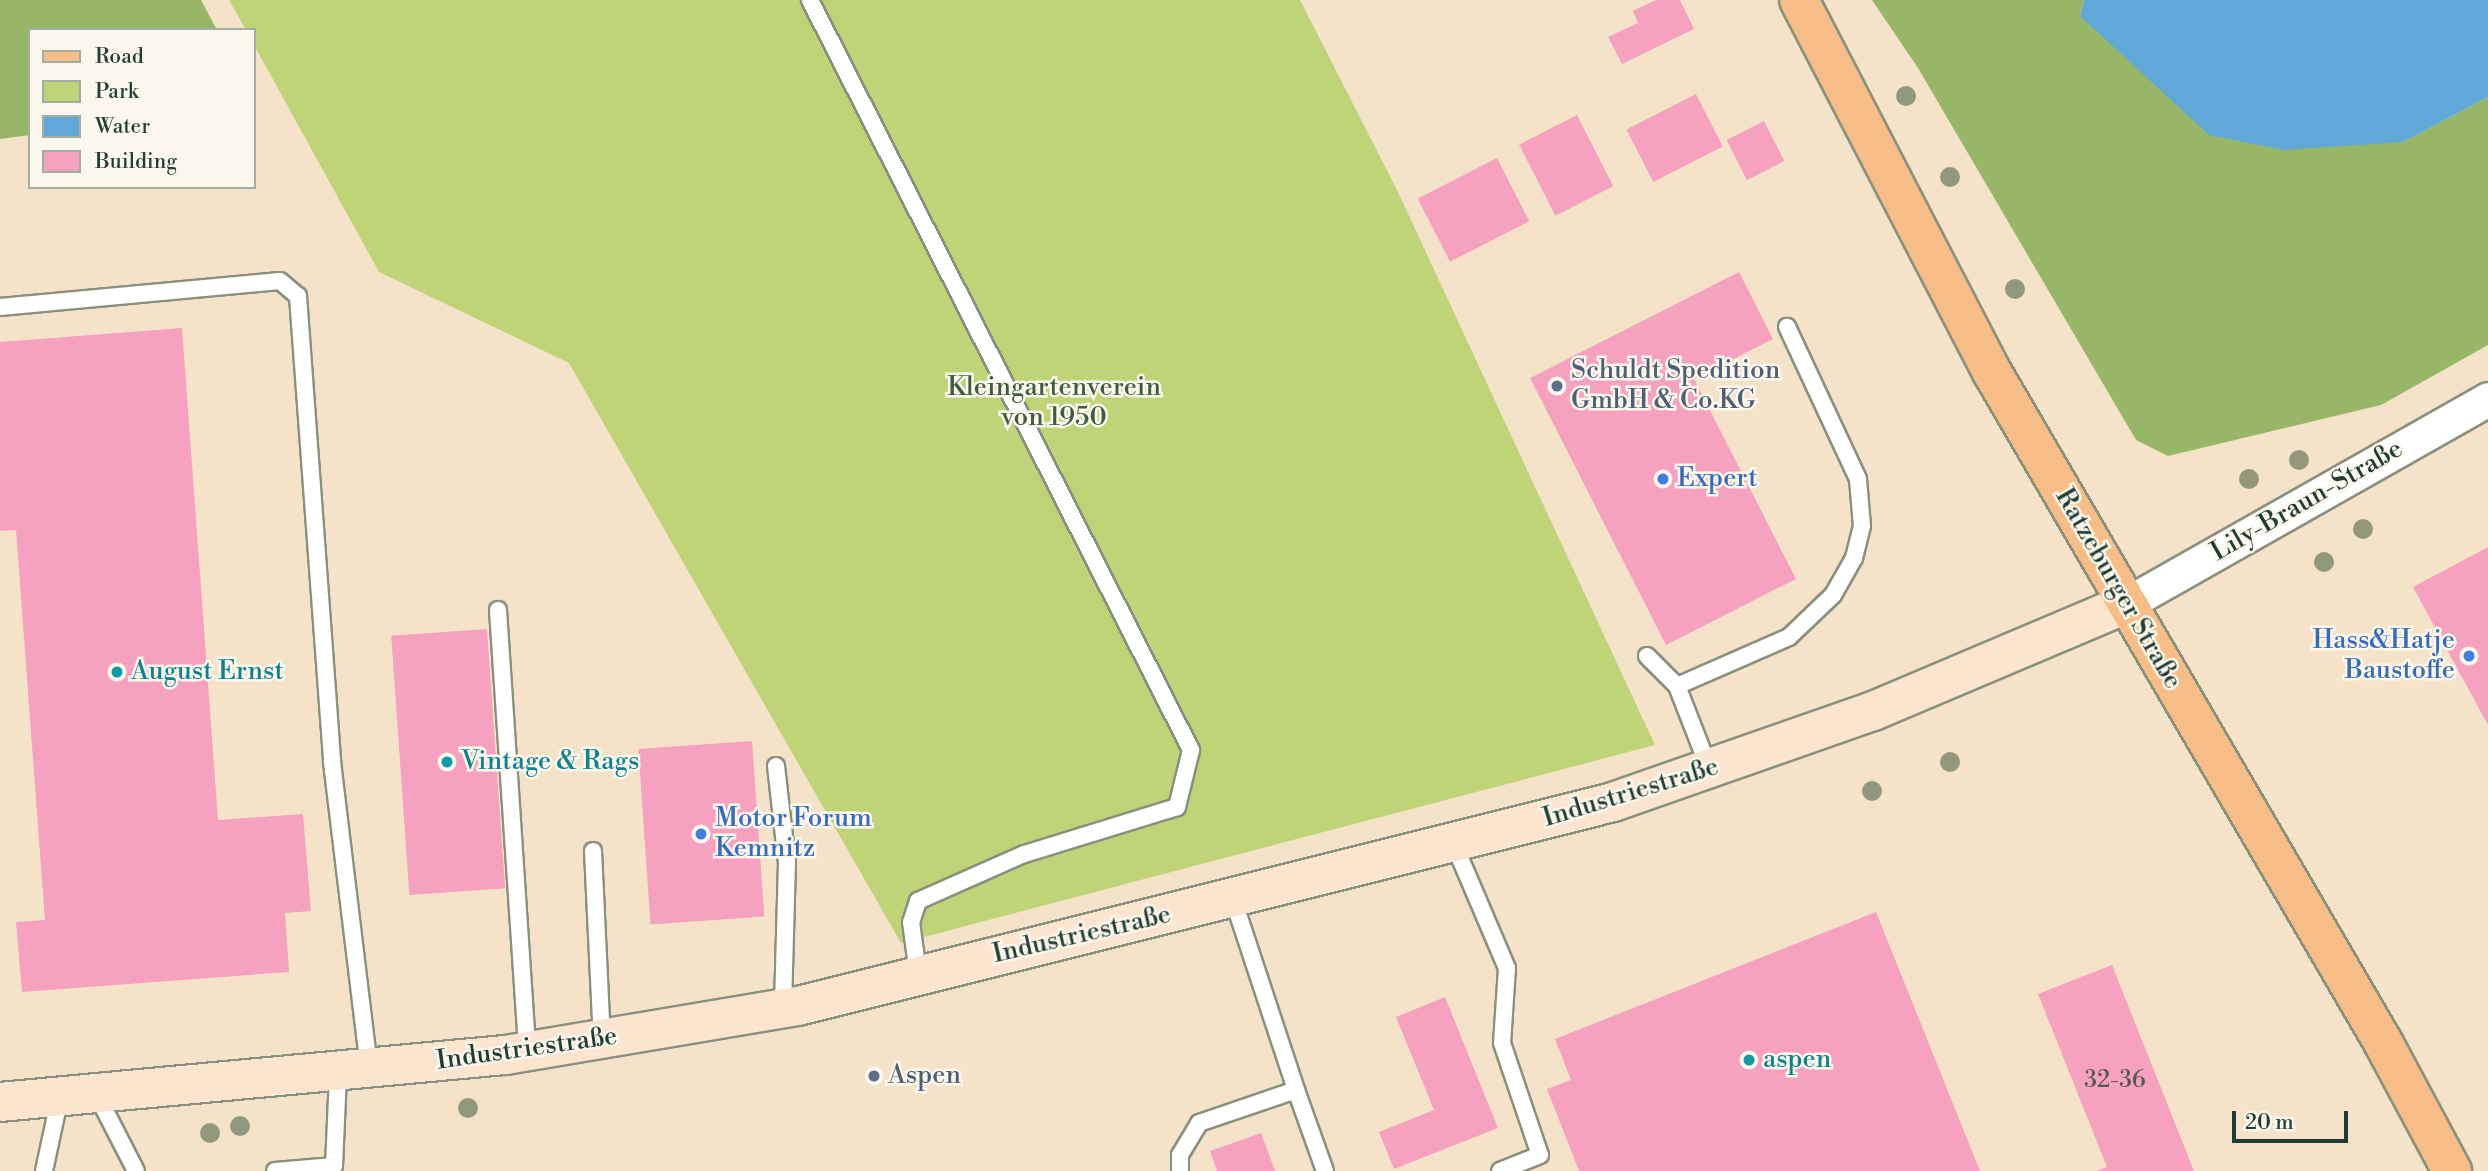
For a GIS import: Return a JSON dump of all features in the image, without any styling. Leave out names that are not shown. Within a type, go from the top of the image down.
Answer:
[{"type":"main road","name":"Ratzeburger Straße","points":[[1799,0],[1992,372],[2384,1044],[2452,1171]]},
{"type":"main road","name":"Industriestraße","points":[[0,1102],[59,1101],[527,1052],[783,1009],[1454,844],[1710,770],[2018,654],[2126,604]]},
{"type":"street","name":"Lily-Braun-Straße","points":[[2126,604],[2488,399]]},
{"type":"lane","points":[[810,0],[1191,750],[1177,807],[1024,854],[918,901],[911,922],[918,974]]},
{"type":"lane","points":[[0,307],[280,281],[298,296],[354,1072],[334,1166],[275,1171]]},
{"type":"lane","points":[[1677,687],[1789,637],[1833,595],[1854,558],[1863,526],[1858,479],[1787,327]]},
{"type":"lane","points":[[498,610],[527,1052]]},
{"type":"lane","points":[[1647,656],[1677,687],[1710,770]]},
{"type":"lane","points":[[776,766],[787,862],[783,1009]]},
{"type":"lane","points":[[1454,844],[1507,968],[1502,1043],[1540,1155],[1500,1171]]},
{"type":"lane","points":[[593,852],[602,1039]]},
{"type":"lane","points":[[1233,900],[1325,1171]]},
{"type":"lane","points":[[1180,1171],[1180,1155],[1199,1123],[1296,1090]]},
{"type":"lane","points":[[98,1097],[136,1171]]},
{"type":"lane","points":[[44,1171],[59,1101]]},
{"type":"green space","points":[[0,0],[201,0],[216,28],[28,28],[28,135],[0,139]]},
{"type":"green space","name":"Kleingartenverein von 1950","points":[[229,0],[1300,0],[1397,190],[1655,745],[901,943],[569,363],[379,272],[256,49],[256,28],[245,28]]},
{"type":"green space","points":[[1872,0],[2084,0],[2080,16],[2403,142],[2488,97],[2488,345],[2381,405],[2168,456],[2136,440],[1918,68]]},
{"type":"water","points":[[2084,0],[2488,0],[2488,97],[2403,142],[2283,150],[2209,135],[2080,16]]},
{"type":"building","points":[[1656,0],[1680,0],[1694,29],[1622,64],[1608,37],[1638,23],[1633,11]]},
{"type":"building","points":[[1696,94],[1723,147],[1653,182],[1627,129]]},
{"type":"building","points":[[1577,115],[1613,186],[1555,216],[1519,145]]},
{"type":"building","points":[[1764,121],[1784,161],[1747,180],[1727,140]]},
{"type":"building","points":[[1497,158],[1529,221],[1450,262],[1418,198]]},
{"type":"building","name":"Expert","points":[[1739,272],[1773,339],[1694,379],[1796,579],[1666,645],[1530,378]]},
{"type":"building","name":"August Ernst","points":[[182,328],[218,820],[303,814],[311,911],[285,913],[289,972],[22,992],[16,922],[45,920],[16,530],[0,531],[0,342]]},
{"type":"building","name":"Hass&Hatje Baustoffe","points":[[2488,547],[2488,725],[2413,587]]},
{"type":"building","name":"Vintage & Rags","points":[[487,629],[505,888],[409,895],[391,636]]},
{"type":"building","name":"Motor Forum Kemnitz","points":[[752,741],[764,917],[651,925],[638,749]]},
{"type":"building","name":"aspen","points":[[1876,912],[1980,1171],[1579,1171],[1547,1089],[1571,1080],[1555,1039]]},
{"type":"building","points":[[2112,965],[2194,1171],[2097,1171],[2107,1167],[2038,994]]},
{"type":"building","points":[[1445,997],[1498,1128],[1394,1169],[1379,1132],[1434,1110],[1396,1017]]},
{"type":"building","points":[[1261,1133],[1275,1171],[1217,1171],[1210,1151]]},
{"type":"place","name":"Schuldt Spedition GmbH & Co.KG","points":[[1557,386]]},
{"type":"place","name":"Expert","points":[[1663,479]]},
{"type":"place","name":"Hass&Hatje Baustoffe","points":[[2469,656]]},
{"type":"place","name":"August Ernst","points":[[117,672]]},
{"type":"place","name":"Vintage & Rags","points":[[447,762]]},
{"type":"place","name":"Motor Forum Kemnitz","points":[[701,834]]},
{"type":"place","name":"aspen","points":[[1749,1060]]},
{"type":"place","name":"Aspen","points":[[874,1076]]}]
